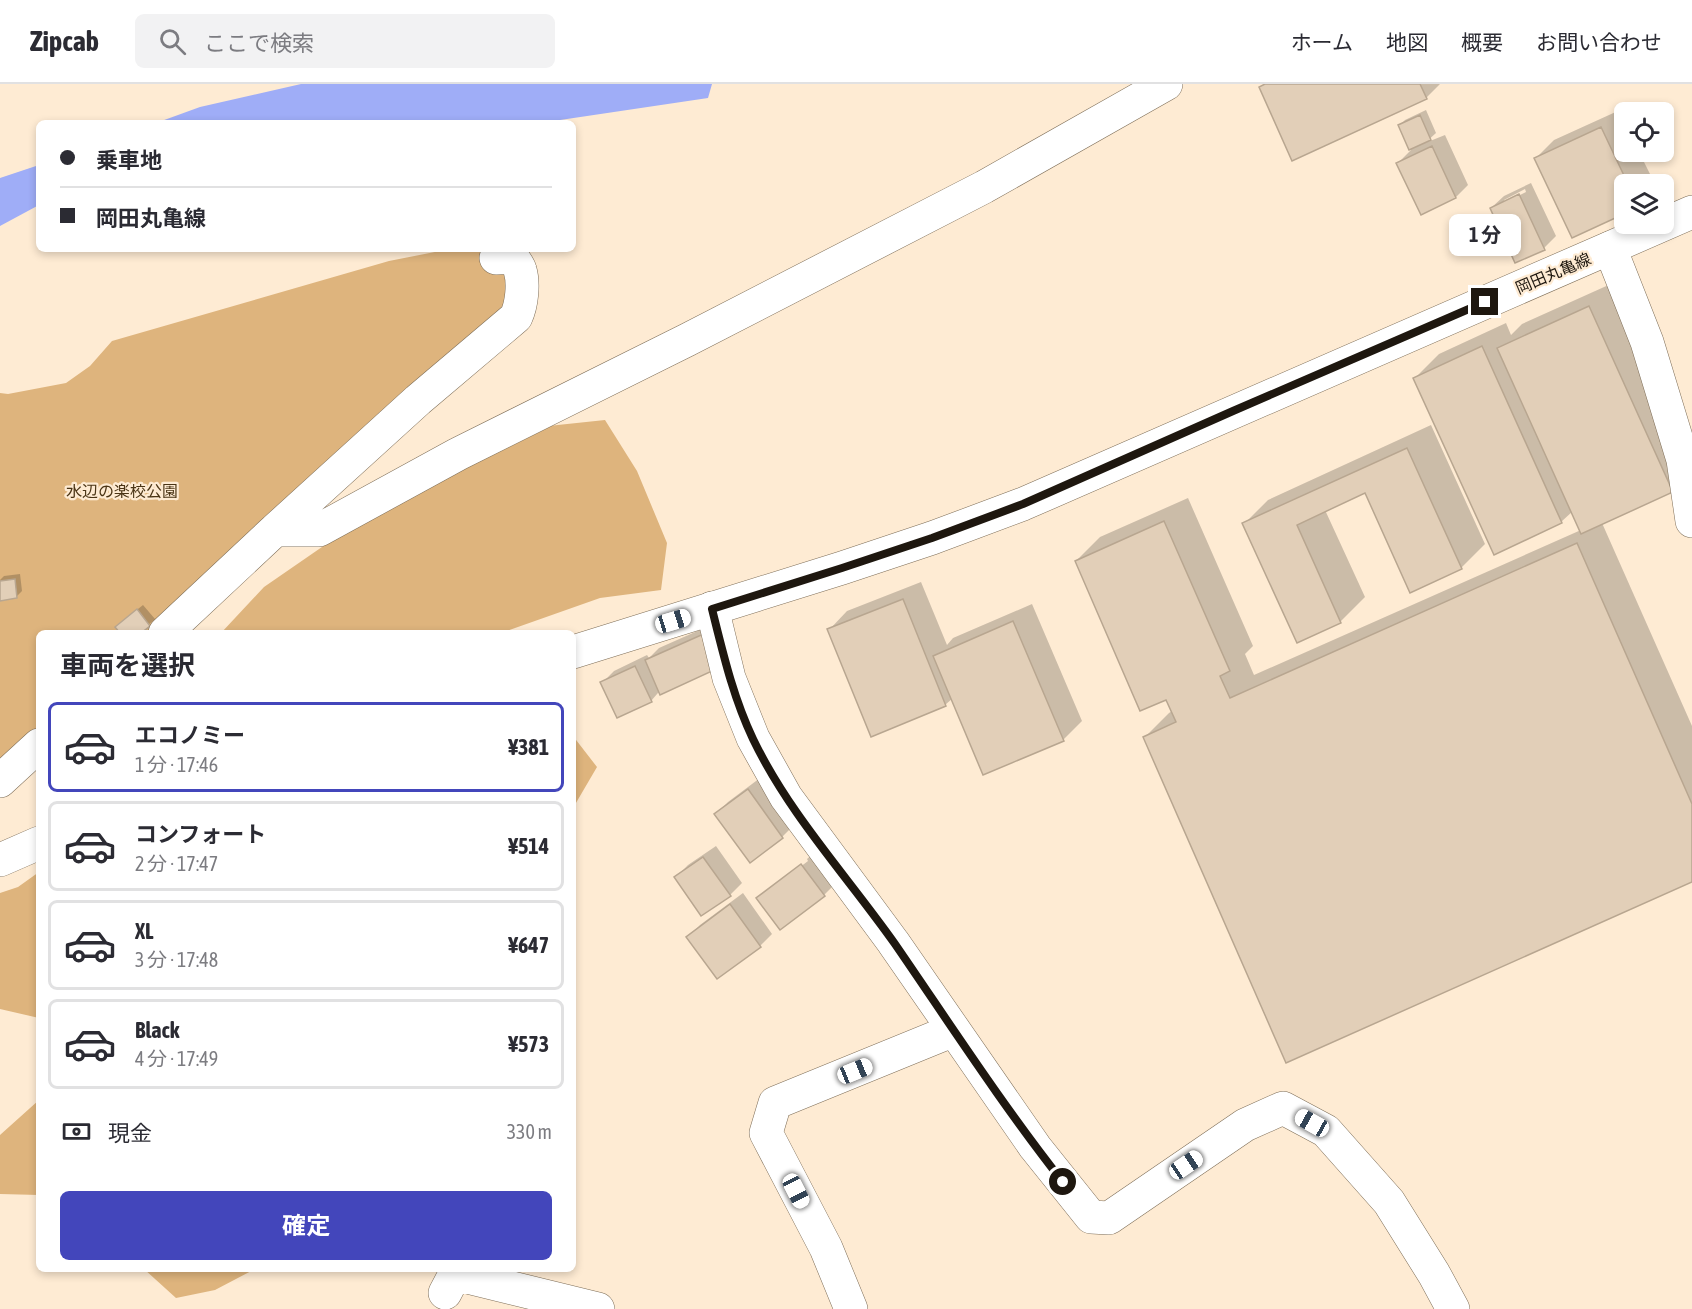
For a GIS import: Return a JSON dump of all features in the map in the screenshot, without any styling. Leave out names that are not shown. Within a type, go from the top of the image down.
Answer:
[{"type":"street","points":[[275,530],[319,530],[458,454],[687,340],[984,187],[1166,84]]},
{"type":"street","name":"岡田丸亀線","points":[[576,651],[842,568],[1023,504],[1692,212]]},
{"type":"street","points":[[1610,248],[1647,342],[1688,464],[1692,521]]},
{"type":"street","points":[[168,630],[418,400],[516,317],[522,282],[520,269],[512,257],[496,258]]},
{"type":"street","points":[[712,609],[729,678],[753,738],[786,797],[893,942],[1035,1147],[1091,1217],[1108,1218],[1245,1125],[1283,1107],[1326,1131],[1389,1202],[1453,1309]]},
{"type":"street","points":[[0,781],[36,748]]},
{"type":"street","points":[[0,860],[36,844]]},
{"type":"street","points":[[851,1309],[826,1248],[766,1133],[775,1103],[954,1030]]},
{"type":"street","points":[[445,1293],[455,1274],[598,1309]]},
{"type":"green space","name":"水辺の楽校公園","points":[[435,252],[499,252],[517,294],[149,630],[36,630],[36,734],[0,768],[0,393],[8,394],[66,383],[90,366],[112,341],[389,261]]},
{"type":"green space","points":[[605,420],[637,471],[667,543],[661,590],[600,598],[509,630],[224,630],[264,587],[364,518],[520,429]]},
{"type":"green space","points":[[576,740],[597,767],[576,803]]},
{"type":"green space","points":[[36,874],[36,1017],[0,1009],[0,893],[18,887]]},
{"type":"green space","points":[[36,1103],[36,1195],[0,1194],[0,1135]]},
{"type":"green space","points":[[147,1272],[249,1272],[215,1290],[176,1298]]},
{"type":"water","points":[[301,84],[712,84],[708,98],[560,120],[164,120],[200,107]]},
{"type":"water","points":[[36,166],[36,207],[0,226],[0,178]]},
{"type":"building","points":[[1265,84],[1420,84],[1427,99],[1292,161],[1259,87]]},
{"type":"building","points":[[1420,115],[1431,140],[1409,150],[1398,125]]},
{"type":"building","points":[[1601,127],[1614,154],[1614,162],[1618,162],[1623,174],[1614,174],[1614,219],[1572,238],[1534,158]]},
{"type":"building","points":[[1432,146],[1456,198],[1421,215],[1396,163]]},
{"type":"building","points":[[1519,194],[1545,250],[1515,263],[1490,208]]},
{"type":"building","points":[[1589,306],[1673,492],[1581,534],[1497,348]]},
{"type":"building","points":[[1482,346],[1562,523],[1494,555],[1413,378]]},
{"type":"building","points":[[1407,448],[1462,569],[1410,593],[1365,493],[1297,525],[1341,623],[1297,643],[1242,523]]},
{"type":"building","points":[[1164,521],[1230,671],[1220,676],[1230,698],[1577,543],[1692,804],[1692,882],[1286,1063],[1143,737],[1176,722],[1166,700],[1140,711],[1075,561]]},
{"type":"building","points":[[15,579],[17,598],[0,601],[0,581]]},
{"type":"building","points":[[903,599],[946,706],[871,737],[827,629]]},
{"type":"building","points":[[137,609],[150,626],[145,630],[118,630],[115,627]]},
{"type":"building","points":[[1013,621],[1064,741],[983,775],[933,656]]},
{"type":"building","points":[[708,632],[723,666],[660,695],[645,660]]},
{"type":"building","points":[[635,666],[652,702],[617,718],[600,682]]},
{"type":"building","points":[[748,789],[783,838],[750,863],[714,814]]},
{"type":"building","points":[[703,857],[731,896],[701,916],[674,877]]},
{"type":"building","points":[[801,864],[825,896],[780,930],[756,898]]},
{"type":"building","points":[[730,904],[761,947],[717,979],[686,937]]},
{"type":"route","points":[[1063,1182],[1035,1147],[893,942],[786,797],[753,738],[729,678],[712,609],[932,538],[1023,504],[1485,302]]}]
